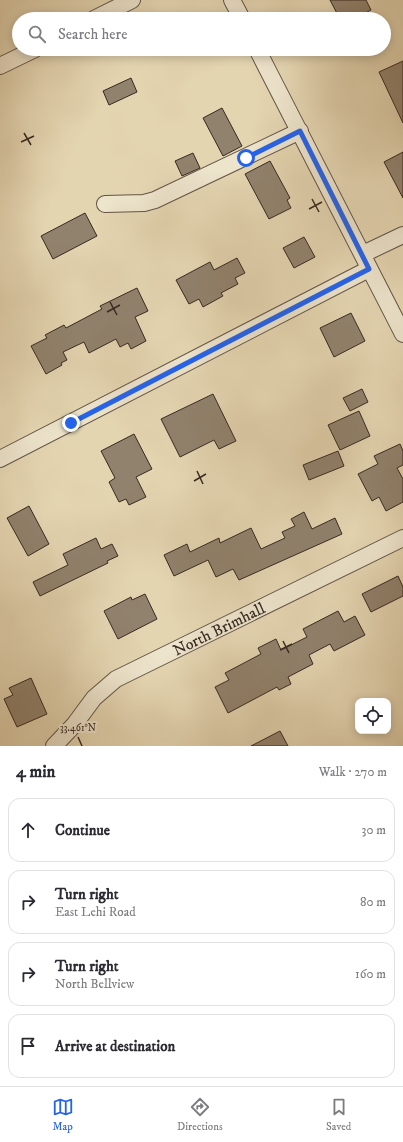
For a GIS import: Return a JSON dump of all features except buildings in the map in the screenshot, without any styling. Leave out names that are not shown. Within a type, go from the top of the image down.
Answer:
[{"type":"street","points":[[108,12],[132,0]]},
{"type":"street","points":[[232,0],[238,12]]},
{"type":"street","points":[[0,66],[21,56]]},
{"type":"street","points":[[261,56],[403,334]]},
{"type":"street","points":[[105,204],[144,203],[155,200],[300,131]]},
{"type":"street","points":[[0,459],[366,262],[403,235]]},
{"type":"street","name":"North Brimhall","points":[[54,746],[74,725],[94,698],[116,679],[403,538]]},
{"type":"route","points":[[71,423],[369,269],[363,254],[300,131],[246,158]]}]
